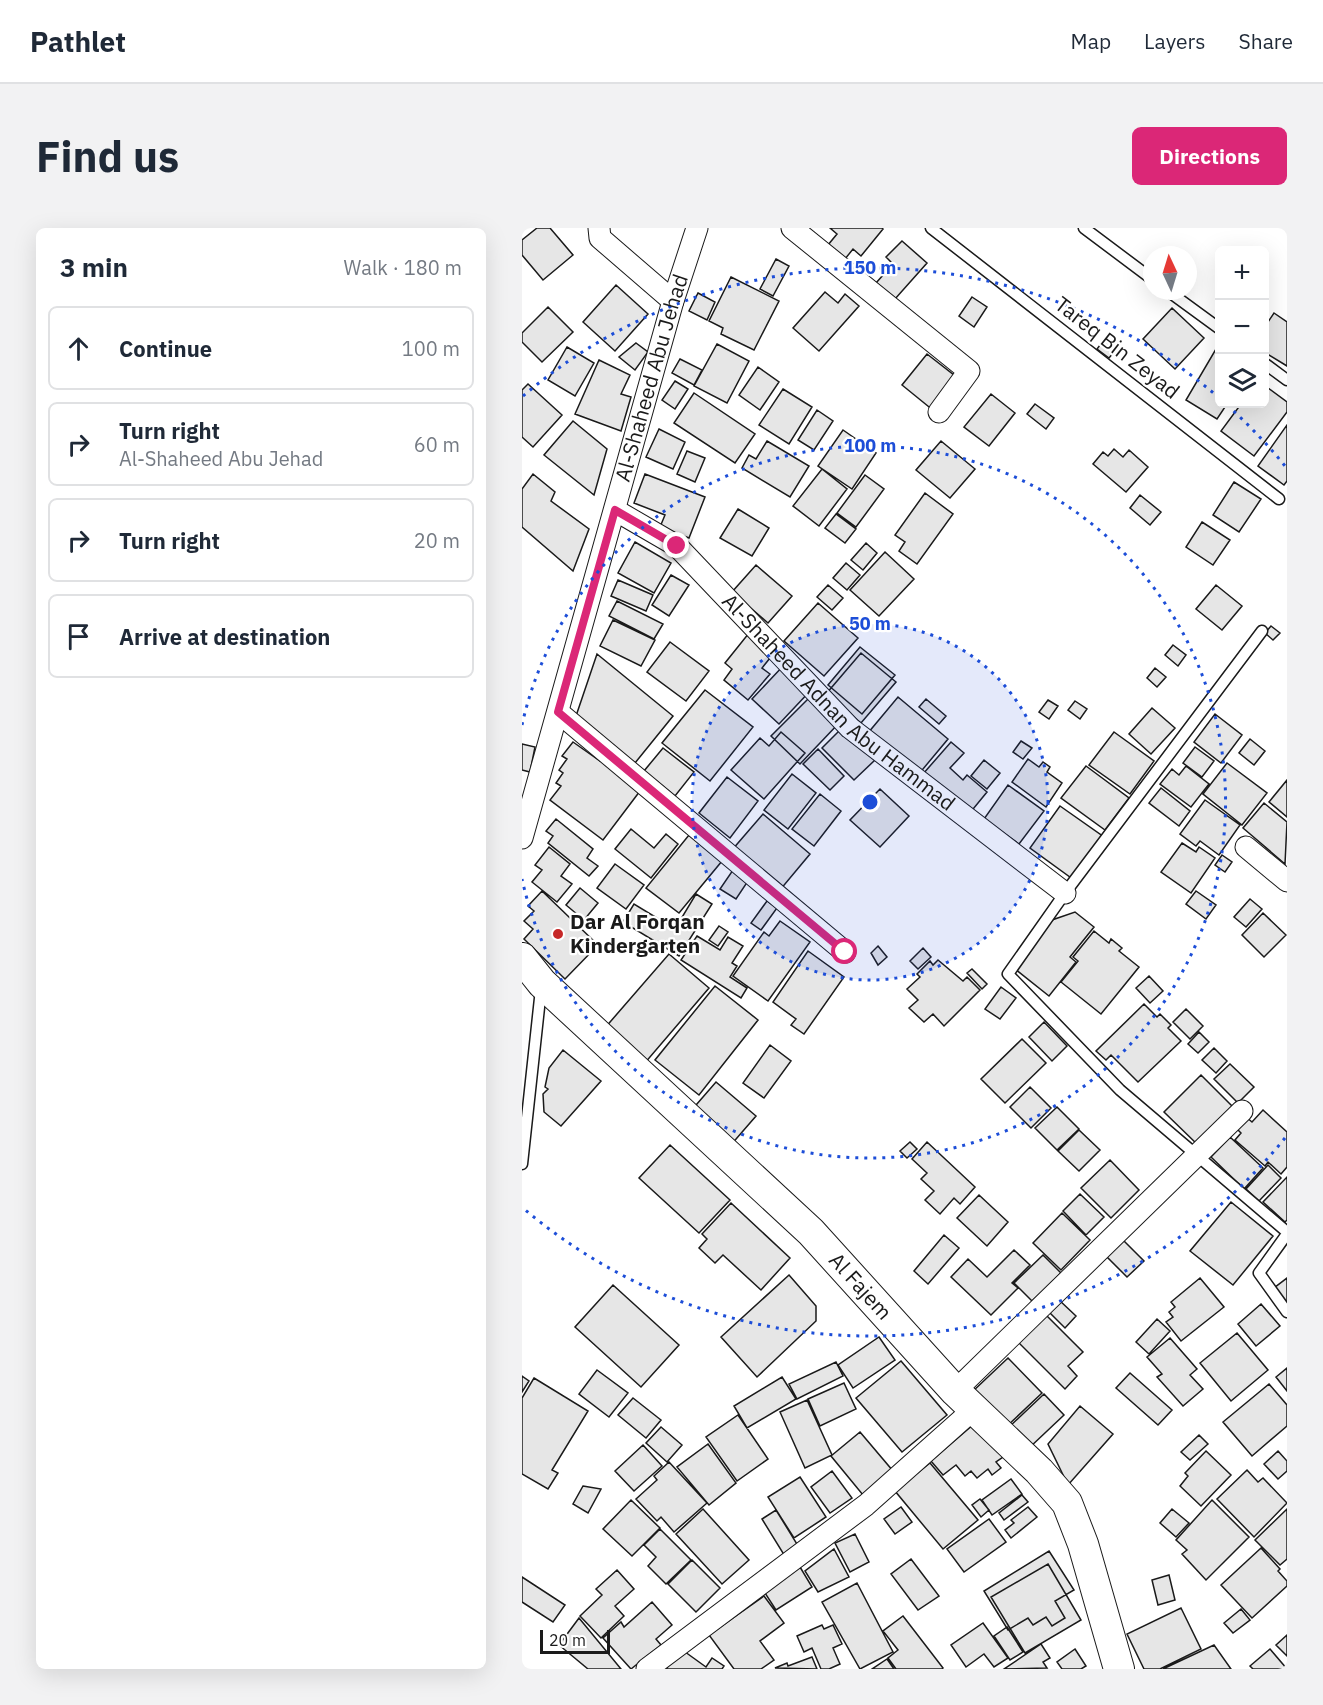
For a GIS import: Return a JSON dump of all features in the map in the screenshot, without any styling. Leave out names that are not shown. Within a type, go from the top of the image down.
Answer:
[{"type":"main road","name":"Al Fajem","points":[[522,958],[542,983],[811,1232],[965,1400],[1067,1503],[1083,1544],[1119,1669]]},
{"type":"street","points":[[599,228],[600,238],[673,301]]},
{"type":"street","name":"Al-Shaheed Abu Jehad","points":[[522,838],[673,301],[697,228]]},
{"type":"street","points":[[792,228],[969,371],[939,412]]},
{"type":"street","name":"Al-Shaheed Adnan Abu Hammad","points":[[615,510],[677,546],[850,728],[1065,893]]},
{"type":"street","points":[[558,712],[845,952]]},
{"type":"street","points":[[1246,847],[1287,881]]},
{"type":"street","points":[[647,1669],[866,1505],[1197,1154],[1242,1111]]},
{"type":"lane","name":"Tareq Bin Zeyad","points":[[931,228],[1279,500]]},
{"type":"lane","points":[[1084,228],[1143,272]]},
{"type":"lane","points":[[1180,300],[1215,326]]},
{"type":"lane","points":[[1269,367],[1287,380]]},
{"type":"lane","points":[[1262,631],[1065,893],[1008,974],[1120,1090],[1287,1233],[1259,1273],[1287,1312]]},
{"type":"lane","points":[[522,1164],[542,983]]},
{"type":"building","points":[[537,228],[550,228],[573,255],[543,280],[522,255],[522,240]]},
{"type":"building","points":[[830,228],[883,229],[861,256],[853,249],[845,259],[828,245],[837,234]]},
{"type":"building","points":[[902,241],[927,263],[895,299],[876,283],[893,264],[886,257]]},
{"type":"building","points":[[776,259],[789,266],[773,296],[760,289]]},
{"type":"building","points":[[731,277],[779,301],[754,350],[721,334],[723,328],[709,321]]},
{"type":"building","points":[[616,285],[648,314],[615,351],[583,322]]},
{"type":"building","points":[[825,292],[838,303],[845,294],[859,306],[819,351],[793,328]]},
{"type":"building","points":[[698,293],[715,302],[707,320],[689,311]]},
{"type":"building","points":[[972,297],[987,307],[974,327],[959,316]]},
{"type":"building","points":[[548,307],[573,332],[542,362],[522,342],[522,333]]},
{"type":"building","points":[[1172,308],[1204,338],[1175,369],[1143,339]]},
{"type":"building","points":[[1274,313],[1287,322],[1287,366],[1269,355],[1269,320]]},
{"type":"building","points":[[1106,337],[1119,346],[1109,358],[1097,349]]},
{"type":"building","points":[[636,343],[648,352],[635,370],[619,357]]},
{"type":"building","points":[[717,344],[749,361],[727,403],[694,386]]},
{"type":"building","points":[[567,347],[594,363],[575,396],[548,380]]},
{"type":"building","points":[[1215,351],[1215,408],[1224,408],[1217,419],[1186,400]]},
{"type":"building","points":[[927,354],[959,379],[934,411],[902,385]]},
{"type":"building","points":[[680,359],[702,370],[694,385],[672,373]]},
{"type":"building","points":[[599,360],[630,375],[621,394],[631,397],[621,431],[575,414]]},
{"type":"building","points":[[758,367],[779,382],[760,410],[739,395]]},
{"type":"building","points":[[675,381],[688,389],[675,409],[662,400]]},
{"type":"building","points":[[528,384],[562,415],[533,447],[522,437],[522,390]]},
{"type":"building","points":[[783,389],[812,407],[789,444],[759,425]]},
{"type":"building","points":[[1269,389],[1287,402],[1287,412],[1254,456],[1221,431],[1238,408],[1269,408]]},
{"type":"building","points":[[694,393],[755,434],[735,463],[674,423]]},
{"type":"building","points":[[991,394],[1015,413],[989,446],[964,427]]},
{"type":"building","points":[[1035,404],[1054,418],[1046,429],[1027,414]]},
{"type":"building","points":[[817,410],[833,421],[814,450],[798,440]]},
{"type":"building","points":[[573,421],[607,449],[594,495],[544,455]]},
{"type":"building","points":[[1287,425],[1287,481],[1284,485],[1258,466]]},
{"type":"building","points":[[659,429],[685,442],[673,469],[646,457]]},
{"type":"building","points":[[843,430],[876,453],[852,489],[818,466]]},
{"type":"building","points":[[767,441],[809,466],[790,497],[742,468],[749,455],[756,459]]},
{"type":"building","points":[[941,441],[975,469],[950,498],[916,470]]},
{"type":"building","points":[[1114,449],[1123,457],[1129,450],[1148,467],[1126,492],[1093,464],[1103,452],[1108,456]]},
{"type":"building","points":[[687,451],[705,458],[695,482],[677,474]]},
{"type":"building","points":[[822,469],[847,489],[819,526],[793,506]]},
{"type":"building","points":[[533,474],[555,492],[551,501],[589,529],[573,571],[522,527],[522,489]]},
{"type":"building","points":[[645,474],[705,497],[689,538],[660,527],[665,515],[634,503]]},
{"type":"building","points":[[865,475],[884,489],[856,527],[837,513]]},
{"type":"building","points":[[1234,482],[1261,499],[1239,532],[1213,515]]},
{"type":"building","points":[[925,493],[953,514],[917,564],[899,551],[905,542],[895,535]]},
{"type":"building","points":[[1140,495],[1161,512],[1150,525],[1130,508]]},
{"type":"building","points":[[738,509],[769,528],[752,556],[720,538]]},
{"type":"building","points":[[836,514],[856,529],[845,543],[825,528]]},
{"type":"building","points":[[1202,522],[1230,540],[1213,565],[1186,547]]},
{"type":"building","points":[[635,542],[671,563],[654,593],[618,573]]},
{"type":"building","points":[[866,543],[877,553],[863,570],[851,560]]},
{"type":"building","points":[[885,552],[914,579],[879,616],[850,590]]},
{"type":"building","points":[[846,563],[860,575],[847,590],[833,578]]},
{"type":"building","points":[[756,565],[792,596],[768,623],[732,592]]},
{"type":"building","points":[[671,575],[689,585],[669,616],[652,605]]},
{"type":"building","points":[[618,580],[653,595],[646,611],[611,596]]},
{"type":"building","points":[[828,585],[843,598],[832,610],[817,597]]},
{"type":"building","points":[[1216,585],[1242,606],[1222,630],[1196,609]]},
{"type":"building","points":[[617,601],[663,624],[654,639],[609,616]]},
{"type":"building","points":[[818,603],[858,638],[824,676],[784,641]]},
{"type":"building","points":[[613,620],[655,640],[641,666],[600,646]]},
{"type":"building","points":[[1271,626],[1280,633],[1273,640],[1265,633]]},
{"type":"building","points":[[749,633],[774,653],[762,668],[770,674],[748,700],[724,680],[732,669],[725,663]]},
{"type":"building","points":[[670,642],[709,671],[686,701],[647,672]]},
{"type":"building","points":[[1173,645],[1186,655],[1178,666],[1165,655]]},
{"type":"building","points":[[860,647],[895,675],[862,714],[828,685]]},
{"type":"building","points":[[861,653],[896,682],[861,723],[826,694]]},
{"type":"building","points":[[597,654],[673,716],[635,763],[576,716]]},
{"type":"building","points":[[784,665],[811,690],[779,724],[752,699]]},
{"type":"building","points":[[1155,668],[1166,677],[1157,687],[1147,678]]},
{"type":"building","points":[[705,690],[753,727],[710,781],[662,743]]},
{"type":"building","points":[[811,696],[839,723],[800,764],[771,736]]},
{"type":"building","points":[[898,697],[948,739],[918,775],[868,733]]},
{"type":"building","points":[[926,699],[946,716],[939,724],[919,707]]},
{"type":"building","points":[[1048,700],[1058,706],[1049,719],[1039,712]]},
{"type":"building","points":[[1075,701],[1087,709],[1080,719],[1068,710]]},
{"type":"building","points":[[1152,708],[1175,728],[1151,754],[1129,734]]},
{"type":"building","points":[[1215,714],[1242,735],[1221,763],[1194,742]]},
{"type":"building","points":[[842,728],[875,760],[854,780],[822,748]]},
{"type":"building","points":[[781,732],[805,753],[764,799],[731,770],[760,738],[769,746]]},
{"type":"building","points":[[1114,732],[1154,761],[1130,794],[1089,765]]},
{"type":"building","points":[[1250,739],[1265,751],[1254,765],[1239,753]]},
{"type":"building","points":[[1021,741],[1032,748],[1023,759],[1013,752]]},
{"type":"building","points":[[573,742],[600,761],[603,757],[640,791],[603,840],[550,800],[561,786],[556,783],[563,773],[559,770],[567,759],[562,756]]},
{"type":"building","points":[[951,742],[964,753],[950,768],[963,780],[967,775],[987,792],[969,814],[923,774]]},
{"type":"building","points":[[522,744],[535,747],[530,772],[522,770]]},
{"type":"building","points":[[1195,747],[1214,761],[1202,777],[1183,763]]},
{"type":"building","points":[[663,748],[694,772],[675,796],[644,771]]},
{"type":"building","points":[[818,749],[844,776],[830,790],[803,764]]},
{"type":"building","points":[[1028,759],[1039,767],[1043,762],[1050,767],[1047,772],[1062,783],[1046,807],[1012,782]]},
{"type":"building","points":[[984,760],[1000,773],[987,789],[971,776]]},
{"type":"building","points":[[1227,763],[1267,793],[1242,825],[1203,794]]},
{"type":"building","points":[[1086,766],[1129,798],[1105,830],[1061,798]]},
{"type":"building","points":[[1186,766],[1209,784],[1191,807],[1160,784],[1172,769],[1179,775]]},
{"type":"building","points":[[792,774],[816,793],[788,829],[764,810]]},
{"type":"building","points":[[727,777],[758,801],[730,838],[699,813]]},
{"type":"building","points":[[1287,780],[1287,817],[1269,802]]},
{"type":"building","points":[[1008,785],[1044,811],[1019,844],[984,819]]},
{"type":"building","points":[[1161,788],[1190,811],[1179,826],[1149,803]]},
{"type":"building","points":[[880,789],[909,816],[880,847],[850,820]]},
{"type":"building","points":[[820,794],[841,811],[814,846],[792,829]]},
{"type":"building","points":[[1205,800],[1240,825],[1219,855],[1200,841],[1196,846],[1180,834]]},
{"type":"building","points":[[1264,803],[1287,822],[1285,864],[1243,828]]},
{"type":"building","points":[[1060,806],[1104,837],[1074,880],[1030,848]]},
{"type":"building","points":[[763,814],[810,854],[780,890],[732,850]]},
{"type":"building","points":[[556,819],[593,849],[587,858],[598,866],[589,876],[548,843],[553,836],[546,831]]},
{"type":"building","points":[[631,829],[654,848],[666,834],[678,844],[651,878],[615,849]]},
{"type":"building","points":[[689,835],[722,861],[679,913],[646,888]]},
{"type":"building","points":[[1182,843],[1196,852],[1199,847],[1215,858],[1191,893],[1161,872]]},
{"type":"building","points":[[549,847],[570,864],[561,876],[572,884],[557,902],[532,882],[542,870],[535,865]]},
{"type":"building","points":[[1222,855],[1232,862],[1225,872],[1215,865]]},
{"type":"building","points":[[615,864],[644,885],[626,909],[597,888]]},
{"type":"building","points":[[733,870],[748,881],[736,899],[720,889]]},
{"type":"building","points":[[580,888],[598,903],[584,920],[566,905]]},
{"type":"building","name":"Dar Al Forqan Kindergarten","points":[[542,891],[598,945],[565,979],[524,939],[533,929],[524,921],[534,911],[528,906]]},
{"type":"building","points":[[1196,891],[1216,905],[1206,919],[1186,904]]},
{"type":"building","points":[[696,894],[712,904],[679,956],[623,922],[634,904],[675,929]]},
{"type":"building","points":[[1250,899],[1262,909],[1246,927],[1234,917]]},
{"type":"building","points":[[767,901],[777,908],[761,930],[751,923]]},
{"type":"building","points":[[1075,912],[1094,927],[1070,957],[1076,962],[1049,996],[1015,969],[1052,920]]},
{"type":"building","points":[[1263,913],[1286,935],[1264,957],[1242,935]]},
{"type":"building","points":[[780,921],[810,942],[768,1001],[733,976],[764,932],[769,936]]},
{"type":"building","points":[[719,926],[728,932],[718,946],[709,940]]},
{"type":"building","points":[[1094,931],[1109,943],[1111,939],[1122,948],[1119,951],[1139,967],[1101,1014],[1061,982],[1078,961],[1073,957]]},
{"type":"building","points":[[697,936],[720,950],[728,937],[743,946],[732,963],[737,966],[730,977],[747,988],[741,998],[681,960]]},
{"type":"building","points":[[878,946],[887,957],[878,965],[871,953]]},
{"type":"building","points":[[923,948],[931,957],[918,969],[910,961]]},
{"type":"building","points":[[808,951],[844,977],[804,1034],[791,1025],[796,1019],[773,1002]]},
{"type":"building","points":[[669,954],[709,988],[644,1064],[604,1029]]},
{"type":"building","points":[[938,960],[963,981],[967,977],[980,990],[944,1026],[933,1014],[924,1022],[909,1008],[918,1000],[907,989],[920,977],[917,974],[930,961],[933,965]]},
{"type":"building","points":[[972,969],[987,984],[982,989],[967,973]]},
{"type":"building","points":[[1149,976],[1163,991],[1150,1003],[1136,988]]},
{"type":"building","points":[[715,986],[758,1020],[699,1095],[655,1060]]},
{"type":"building","points":[[1001,987],[1016,998],[1000,1019],[985,1009]]},
{"type":"building","points":[[1144,1004],[1157,1017],[1160,1014],[1171,1025],[1168,1028],[1181,1041],[1138,1082],[1111,1055],[1106,1060],[1096,1051]]},
{"type":"building","points":[[1186,1009],[1203,1026],[1190,1039],[1173,1022]]},
{"type":"building","points":[[1044,1022],[1067,1046],[1052,1061],[1029,1037]]},
{"type":"building","points":[[1199,1032],[1209,1042],[1198,1053],[1188,1044]]},
{"type":"building","points":[[1022,1039],[1046,1063],[1005,1103],[981,1079]]},
{"type":"building","points":[[770,1045],[791,1061],[764,1098],[743,1083]]},
{"type":"building","points":[[1214,1048],[1227,1061],[1216,1073],[1202,1060]]},
{"type":"building","points":[[563,1050],[601,1081],[561,1126],[544,1112],[543,1094],[548,1089],[545,1087],[549,1068]]},
{"type":"building","points":[[1230,1064],[1254,1087],[1238,1103],[1214,1079]]},
{"type":"building","points":[[1201,1075],[1237,1111],[1200,1147],[1164,1112]]},
{"type":"building","points":[[716,1082],[756,1116],[730,1146],[690,1112]]},
{"type":"building","points":[[1030,1087],[1051,1108],[1031,1128],[1010,1107]]},
{"type":"building","points":[[1057,1107],[1079,1129],[1057,1150],[1035,1128]]},
{"type":"building","points":[[1263,1110],[1287,1132],[1287,1167],[1281,1174],[1268,1162],[1265,1166],[1235,1140],[1241,1133],[1235,1127],[1245,1116],[1252,1122]]},
{"type":"building","points":[[1079,1130],[1100,1150],[1079,1171],[1058,1151]]},
{"type":"building","points":[[1230,1137],[1263,1168],[1244,1189],[1211,1157]]},
{"type":"building","points":[[910,1142],[917,1149],[907,1158],[900,1151]]},
{"type":"building","points":[[927,1142],[975,1187],[960,1204],[954,1198],[940,1214],[925,1200],[934,1191],[921,1179],[927,1173],[912,1159]]},
{"type":"building","points":[[670,1145],[730,1200],[699,1233],[639,1178]]},
{"type":"building","points":[[1110,1160],[1139,1190],[1111,1218],[1081,1188]]},
{"type":"building","points":[[1268,1165],[1281,1178],[1259,1201],[1246,1189]]},
{"type":"building","points":[[1287,1177],[1287,1220],[1285,1222],[1263,1202]]},
{"type":"building","points":[[1080,1194],[1104,1217],[1086,1235],[1063,1211]]},
{"type":"building","points":[[979,1195],[1008,1222],[987,1246],[957,1218]]},
{"type":"building","points":[[1231,1202],[1273,1236],[1233,1285],[1190,1251]]},
{"type":"building","points":[[731,1203],[790,1258],[761,1290],[723,1255],[715,1263],[699,1248],[707,1239],[702,1234]]},
{"type":"building","points":[[1062,1213],[1090,1240],[1061,1270],[1033,1243]]},
{"type":"building","points":[[944,1235],[959,1248],[928,1284],[914,1271]]},
{"type":"building","points":[[1123,1240],[1144,1261],[1127,1277],[1106,1256]]},
{"type":"building","points":[[1014,1250],[1030,1265],[1012,1283],[1018,1288],[991,1315],[951,1277],[968,1259],[987,1277]]},
{"type":"building","points":[[1043,1255],[1061,1273],[1032,1301],[1014,1283]]},
{"type":"building","points":[[789,1275],[816,1306],[816,1321],[757,1377],[721,1337]]},
{"type":"building","points":[[1200,1278],[1224,1307],[1181,1341],[1166,1322],[1173,1317],[1169,1312],[1175,1307],[1171,1302]]},
{"type":"building","points":[[1287,1278],[1287,1305],[1274,1288]]},
{"type":"building","points":[[613,1285],[679,1345],[641,1387],[575,1327]]},
{"type":"building","points":[[1058,1299],[1076,1316],[1065,1328],[1047,1310]]},
{"type":"building","points":[[1261,1304],[1280,1326],[1256,1346],[1238,1324]]},
{"type":"building","points":[[1045,1314],[1083,1352],[1068,1366],[1077,1376],[1065,1389],[1017,1341]]},
{"type":"building","points":[[1157,1319],[1170,1331],[1149,1354],[1136,1342]]},
{"type":"building","points":[[1237,1333],[1268,1370],[1231,1401],[1200,1363]]},
{"type":"building","points":[[879,1337],[895,1360],[853,1388],[838,1365]]},
{"type":"building","points":[[1170,1338],[1197,1369],[1190,1375],[1203,1389],[1183,1406],[1157,1377],[1162,1374],[1147,1357]]},
{"type":"building","points":[[1008,1358],[1042,1393],[1005,1428],[971,1393]]},
{"type":"building","points":[[901,1361],[947,1415],[902,1452],[856,1398]]},
{"type":"building","points":[[836,1362],[843,1376],[797,1399],[789,1384]]},
{"type":"building","points":[[1287,1368],[1287,1391],[1276,1377]]},
{"type":"building","points":[[597,1370],[628,1393],[609,1417],[579,1394]]},
{"type":"building","points":[[1130,1373],[1172,1410],[1158,1425],[1116,1388]]},
{"type":"building","points":[[522,1376],[529,1381],[522,1392]]},
{"type":"building","points":[[782,1377],[796,1399],[747,1428],[734,1406]]},
{"type":"building","points":[[534,1378],[588,1411],[552,1470],[558,1473],[548,1489],[522,1474],[522,1398]]},
{"type":"building","points":[[844,1383],[856,1409],[820,1426],[808,1399]]},
{"type":"building","points":[[1269,1384],[1287,1405],[1287,1426],[1252,1456],[1223,1422]]},
{"type":"building","points":[[1044,1394],[1064,1415],[1028,1449],[1008,1428]]},
{"type":"building","points":[[633,1398],[661,1420],[646,1438],[618,1415]]},
{"type":"building","points":[[807,1400],[832,1455],[805,1468],[780,1412]]},
{"type":"building","points":[[1080,1406],[1113,1434],[1068,1485],[1048,1444]]},
{"type":"building","points":[[738,1415],[768,1459],[737,1481],[706,1437]]},
{"type":"building","points":[[974,1424],[1003,1457],[996,1462],[1001,1468],[992,1475],[988,1469],[977,1478],[971,1471],[965,1476],[956,1465],[943,1475],[931,1461]]},
{"type":"building","points":[[661,1427],[682,1445],[667,1462],[646,1443]]},
{"type":"building","points":[[860,1432],[893,1471],[863,1495],[831,1456]]},
{"type":"building","points":[[1199,1435],[1208,1444],[1190,1460],[1181,1452]]},
{"type":"building","points":[[708,1444],[736,1483],[709,1505],[677,1467]]},
{"type":"building","points":[[643,1445],[662,1466],[634,1491],[615,1471]]},
{"type":"building","points":[[1206,1451],[1231,1475],[1201,1506],[1180,1486],[1188,1476],[1185,1473]]},
{"type":"building","points":[[1278,1451],[1287,1461],[1287,1471],[1278,1479],[1264,1464]]},
{"type":"building","points":[[669,1462],[707,1503],[674,1532],[661,1517],[657,1521],[636,1499],[657,1480],[654,1476]]},
{"type":"building","points":[[930,1463],[978,1520],[943,1549],[895,1491]]},
{"type":"building","points":[[1247,1470],[1258,1482],[1263,1478],[1287,1503],[1254,1537],[1217,1499]]},
{"type":"building","points":[[832,1471],[852,1498],[830,1513],[811,1487]]},
{"type":"building","points":[[800,1477],[826,1517],[794,1538],[768,1497]]},
{"type":"building","points":[[1011,1479],[1022,1494],[992,1515],[982,1500]]},
{"type":"building","points":[[583,1486],[601,1489],[588,1513],[573,1504]]},
{"type":"building","points":[[1022,1495],[1028,1502],[1004,1520],[999,1513]]},
{"type":"building","points":[[980,1499],[989,1510],[981,1517],[972,1505]]},
{"type":"building","points":[[631,1500],[660,1528],[632,1556],[603,1529]]},
{"type":"building","points":[[1212,1500],[1249,1537],[1206,1580],[1182,1554],[1187,1550],[1176,1540]]},
{"type":"building","points":[[901,1507],[912,1522],[895,1534],[884,1519]]},
{"type":"building","points":[[1028,1507],[1037,1517],[1011,1538],[1005,1530],[1014,1523],[1011,1520]]},
{"type":"building","points":[[703,1509],[749,1560],[722,1584],[676,1534]]},
{"type":"building","points":[[1172,1509],[1189,1523],[1176,1537],[1160,1523]]},
{"type":"building","points":[[1287,1509],[1287,1559],[1280,1565],[1255,1540]]},
{"type":"building","points":[[776,1510],[800,1549],[786,1558],[762,1519]]},
{"type":"building","points":[[989,1519],[1006,1542],[964,1572],[947,1549]]},
{"type":"building","points":[[660,1529],[691,1560],[666,1584],[648,1566],[656,1557],[644,1545]]},
{"type":"building","points":[[855,1534],[869,1562],[850,1572],[835,1543]]},
{"type":"building","points":[[1261,1548],[1280,1569],[1278,1571],[1287,1581],[1287,1586],[1252,1618],[1221,1585]]},
{"type":"building","points":[[834,1549],[849,1577],[818,1592],[805,1571]]},
{"type":"building","points":[[1049,1551],[1074,1590],[1055,1601],[1065,1618],[1052,1626],[1046,1617],[1033,1625],[1028,1618],[1008,1630],[984,1591]]},
{"type":"building","points":[[911,1559],[939,1596],[918,1610],[891,1574]]},
{"type":"building","points":[[692,1560],[720,1588],[696,1612],[668,1584]]},
{"type":"building","points":[[1048,1564],[1081,1620],[1025,1653],[991,1597]]},
{"type":"building","points":[[800,1567],[812,1587],[776,1610],[763,1590]]},
{"type":"building","points":[[617,1570],[634,1589],[615,1606],[624,1616],[601,1638],[580,1616],[602,1595],[596,1589]]},
{"type":"building","points":[[1169,1575],[1175,1600],[1158,1605],[1152,1580]]},
{"type":"building","points":[[522,1577],[565,1605],[553,1622],[522,1602]]},
{"type":"building","points":[[857,1583],[893,1652],[860,1669],[822,1602]]},
{"type":"building","points":[[764,1596],[784,1623],[760,1641],[774,1660],[761,1669],[734,1669],[709,1635]]},
{"type":"building","points":[[652,1602],[672,1625],[656,1639],[661,1645],[631,1669],[603,1638],[621,1622],[624,1627]]},
{"type":"building","points":[[1181,1608],[1201,1649],[1160,1669],[1144,1669],[1127,1634]]},
{"type":"building","points":[[1241,1609],[1250,1620],[1233,1633],[1224,1623]]},
{"type":"building","points":[[903,1616],[942,1669],[896,1669],[888,1658],[898,1650],[883,1631]]},
{"type":"building","points":[[579,1618],[621,1669],[588,1669],[559,1645]]},
{"type":"building","points":[[983,1623],[1008,1658],[994,1667],[984,1654],[966,1667],[951,1645]]},
{"type":"building","points":[[822,1625],[824,1629],[833,1625],[842,1644],[833,1648],[840,1664],[829,1669],[821,1669],[812,1648],[804,1652],[797,1636]]},
{"type":"building","points":[[1007,1627],[1023,1652],[1010,1660],[994,1636]]},
{"type":"building","points":[[1287,1635],[1287,1656],[1276,1645]]},
{"type":"building","points":[[1041,1644],[1050,1658],[1043,1662],[1047,1668],[1004,1669]]},
{"type":"building","points":[[1214,1645],[1231,1669],[1163,1669]]},
{"type":"building","points":[[681,1649],[706,1667],[712,1658],[724,1666],[722,1669],[666,1669]]},
{"type":"building","points":[[1075,1649],[1086,1666],[1081,1669],[1062,1669],[1057,1662]]},
{"type":"building","points":[[1270,1649],[1287,1669],[1253,1669],[1250,1666]]},
{"type":"building","points":[[812,1657],[817,1669],[775,1668],[787,1663],[788,1666]]},
{"type":"building","points":[[887,1659],[894,1669],[872,1669]]},
{"type":"place","name":"Dar Al Forqan Kindergarten","points":[[558,934]]},
{"type":"route","points":[[677,546],[615,510],[558,712],[845,952]]}]
